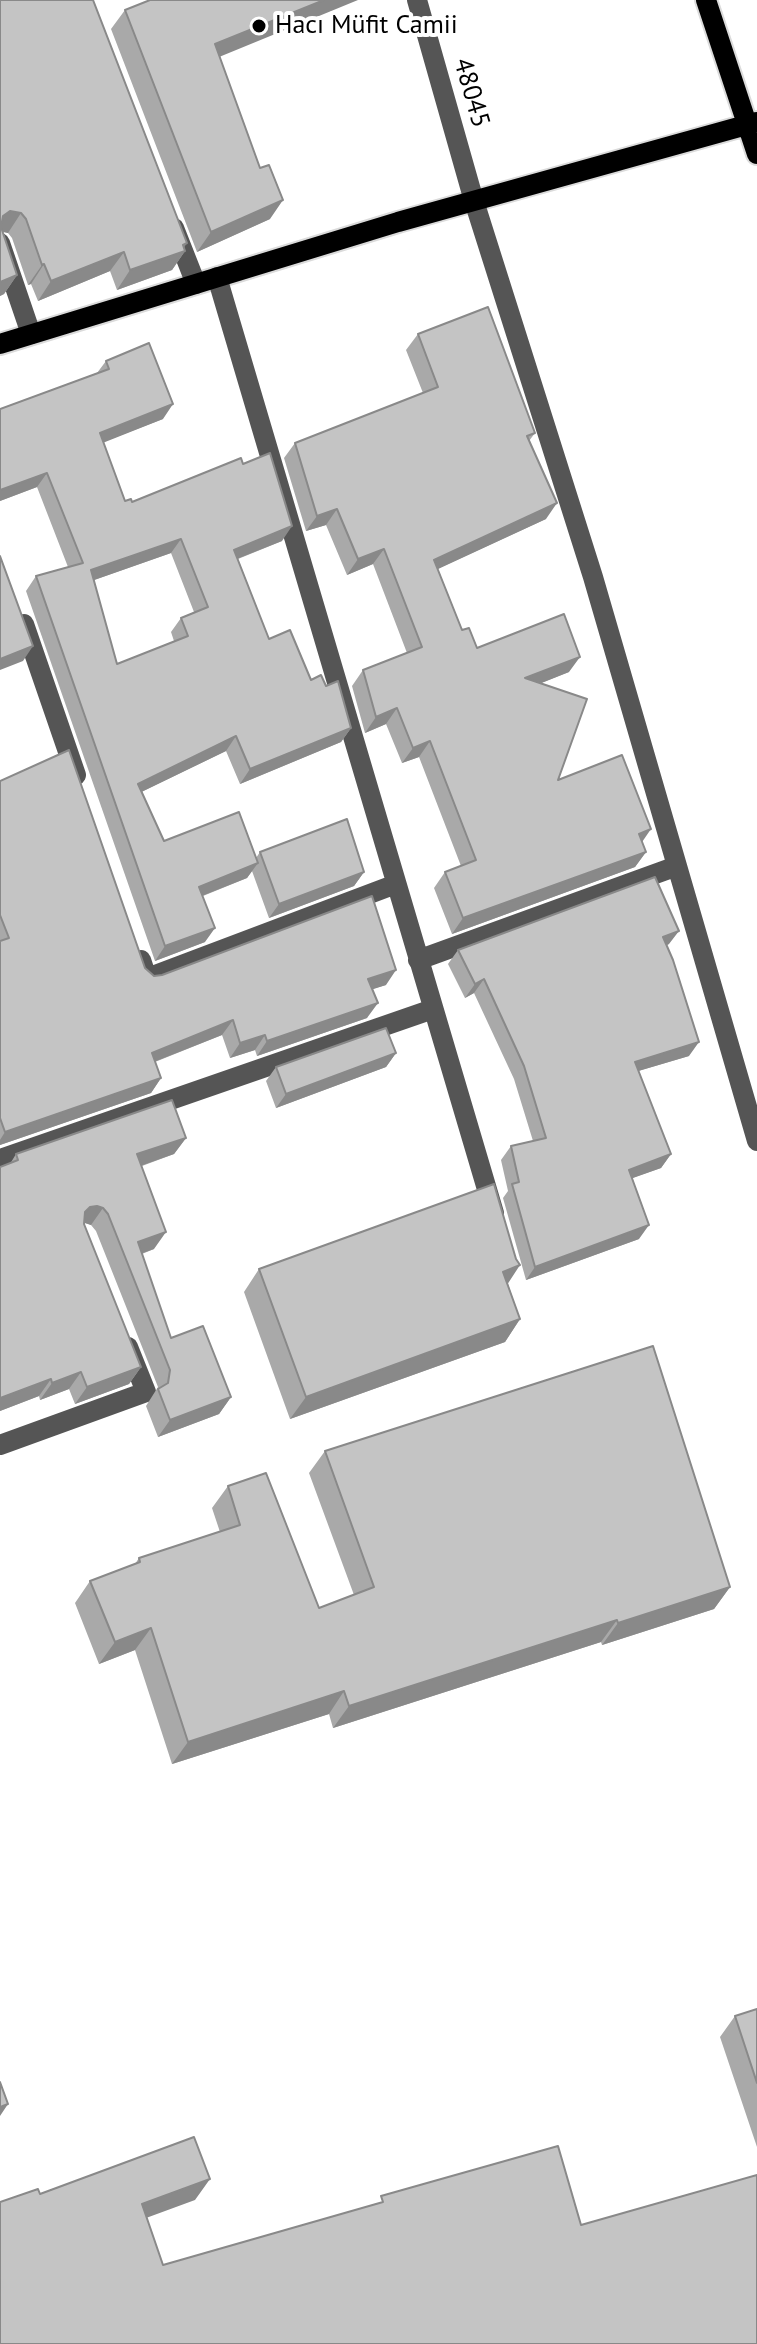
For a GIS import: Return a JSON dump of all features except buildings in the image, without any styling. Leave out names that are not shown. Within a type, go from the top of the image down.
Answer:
[{"type":"main road","points":[[706,0],[752,124],[757,154]]},
{"type":"main road","points":[[0,344],[474,201],[752,124]]},
{"type":"street","name":"48045","points":[[417,0],[474,201],[593,577],[757,1141]]},
{"type":"street","points":[[168,213],[196,284]]},
{"type":"street","points":[[0,243],[31,334]]},
{"type":"street","points":[[217,277],[500,1233]]},
{"type":"street","points":[[16,601],[84,797]]},
{"type":"street","points":[[418,960],[677,866]]},
{"type":"street","points":[[137,948],[147,978],[396,884]]},
{"type":"street","points":[[0,1159],[433,1009]]},
{"type":"street","points":[[1,1441],[146,1392],[124,1335]]},
{"type":"place","name":"Hacı Müfit Camii","points":[[259,26]]}]
